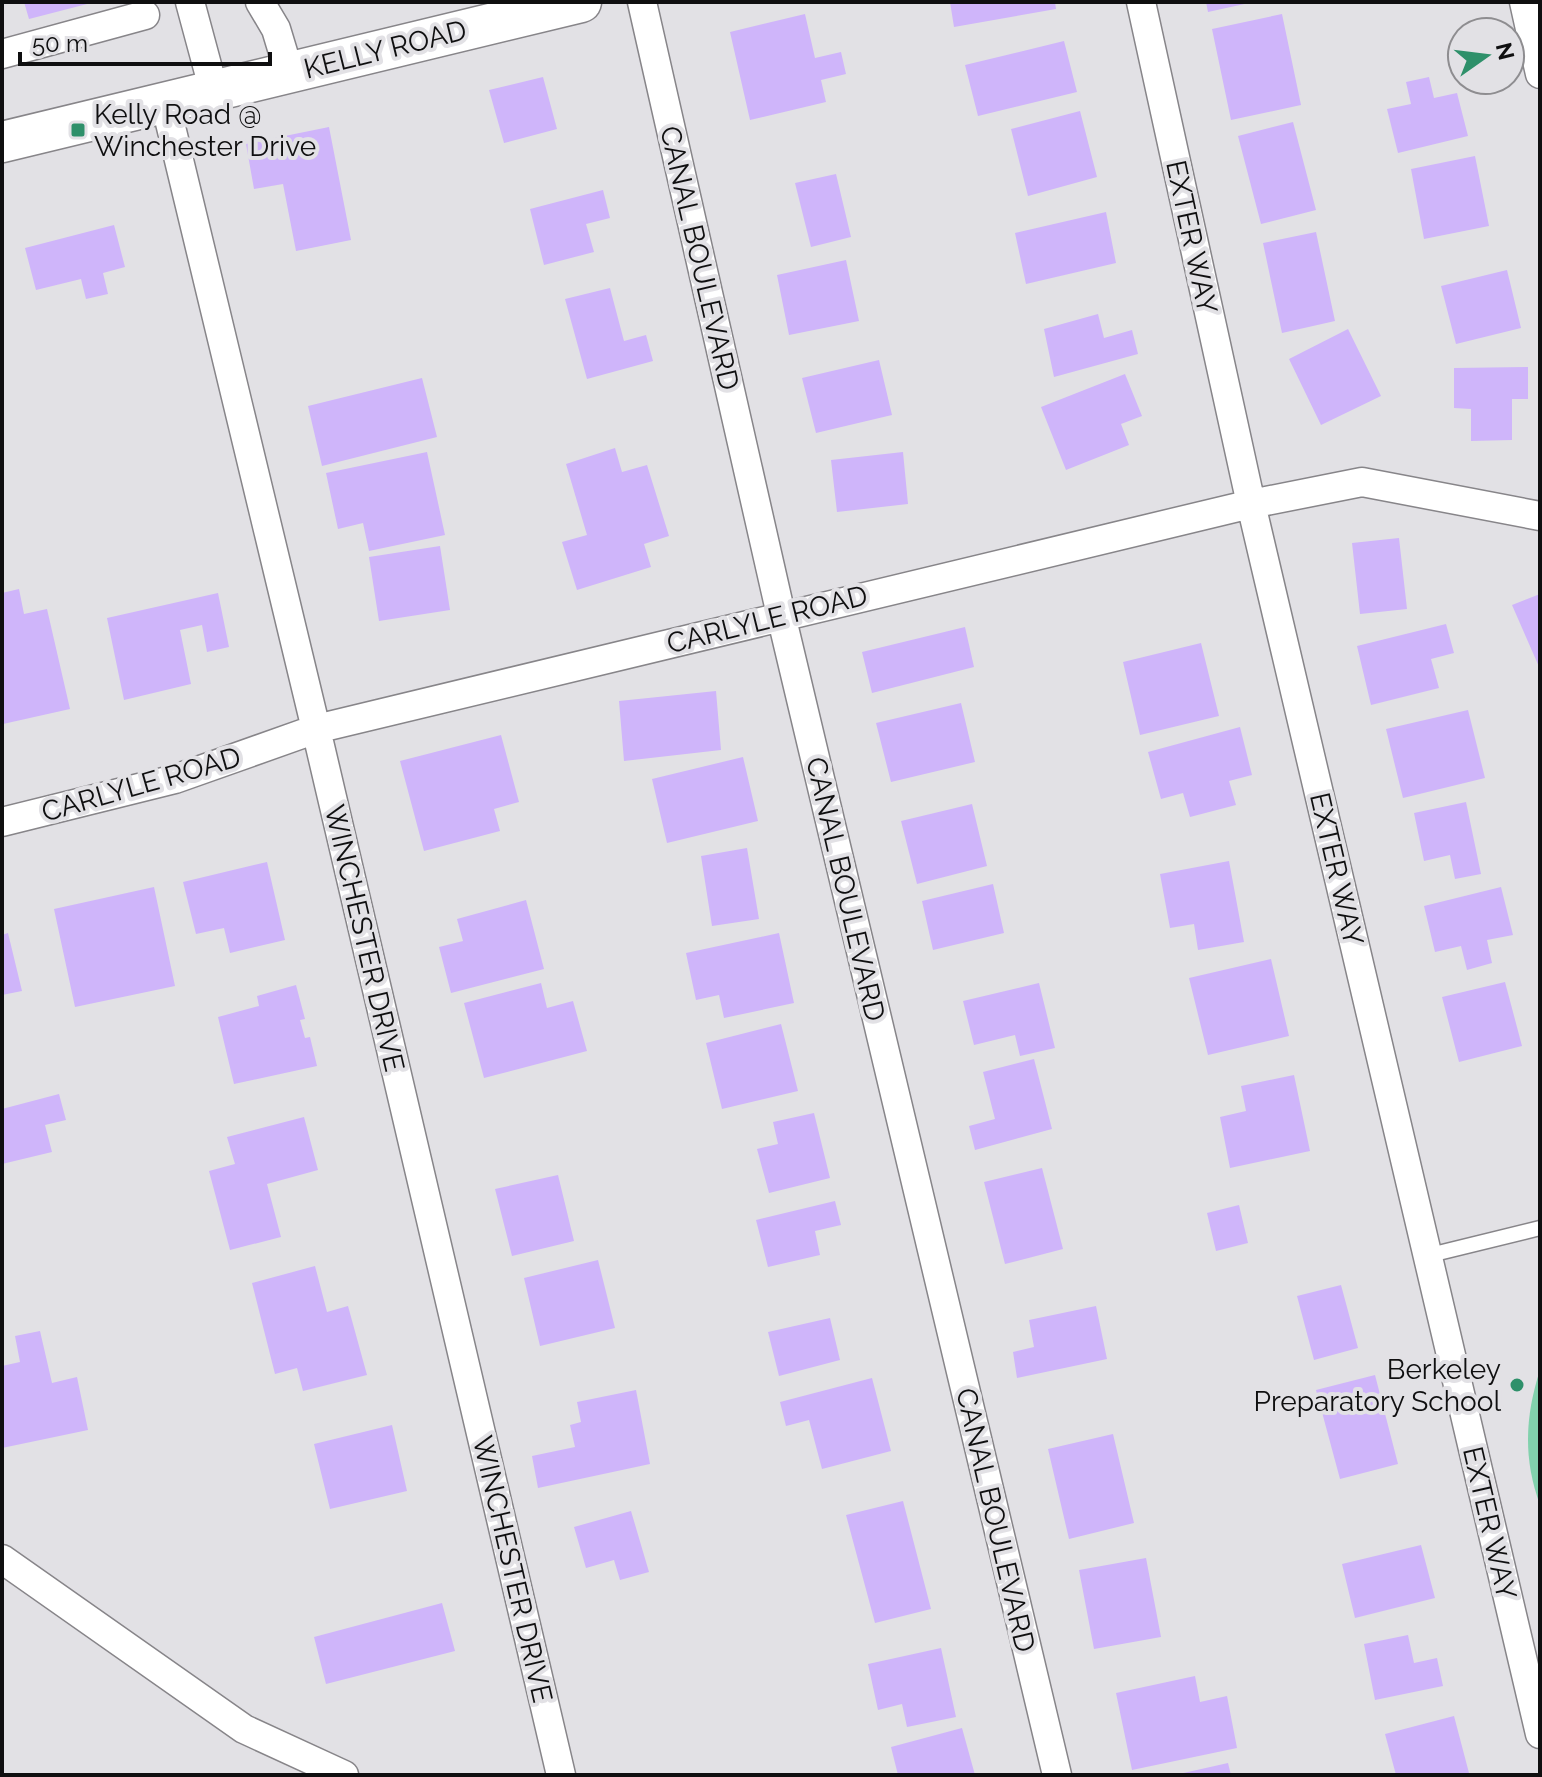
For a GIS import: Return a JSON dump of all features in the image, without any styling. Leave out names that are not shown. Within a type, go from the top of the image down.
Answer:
[{"type":"street","points":[[190,2],[214,91]]},
{"type":"street","points":[[260,2],[276,29],[289,72]]},
{"type":"street","name":"KELLY ROAD","points":[[2,142],[581,2]]},
{"type":"street","name":"CANAL BOULEVARD","points":[[642,2],[781,615],[1057,1775]]},
{"type":"street","name":"EXTER WAY","points":[[1141,2],[1251,504],[1540,1734]]},
{"type":"street","points":[[1524,2],[1540,74]]},
{"type":"street","points":[[2,54],[145,15]]},
{"type":"street","name":"WINCHESTER DRIVE","points":[[165,102],[316,729],[561,1775]]},
{"type":"street","name":"CARLYLE ROAD","points":[[2,822],[175,779],[316,729],[1251,504],[1362,482],[1540,516]]},
{"type":"street","points":[[2,1559],[244,1729],[344,1775]]},
{"type":"lane","points":[[1426,1256],[1540,1228]]},
{"type":"green space","points":[[1540,1370],[1540,1505],[1531,1471],[1528,1438],[1531,1404]]},
{"type":"building","points":[[24,2],[91,2],[91,3],[29,19]]},
{"type":"building","points":[[950,2],[1055,2],[1056,9],[954,27]]},
{"type":"building","points":[[1206,2],[1249,2],[1249,3],[1208,12]]},
{"type":"building","points":[[805,14],[815,58],[841,52],[846,74],[821,80],[826,102],[750,120],[730,32]]},
{"type":"building","points":[[1282,14],[1301,105],[1231,120],[1212,29]]},
{"type":"building","points":[[1064,41],[1077,92],[978,116],[965,65]]},
{"type":"building","points":[[543,77],[557,129],[504,143],[489,90]]},
{"type":"building","points":[[1429,77],[1434,98],[1458,96],[1468,136],[1398,153],[1387,109],[1411,104],[1406,82]]},
{"type":"building","points":[[1080,111],[1097,177],[1028,196],[1011,129]]},
{"type":"building","points":[[1293,122],[1316,210],[1261,224],[1238,136]]},
{"type":"building","points":[[329,127],[351,240],[296,251],[283,184],[254,189],[246,144]]},
{"type":"building","points":[[1475,156],[1489,226],[1424,239],[1411,169]]},
{"type":"building","points":[[836,174],[851,237],[811,247],[795,183]]},
{"type":"building","points":[[603,190],[610,218],[586,224],[594,252],[544,265],[530,209]]},
{"type":"building","points":[[1106,212],[1116,263],[1026,284],[1015,233]]},
{"type":"building","points":[[114,225],[125,267],[103,273],[108,294],[86,299],[81,279],[36,290],[25,248]]},
{"type":"building","points":[[1316,232],[1335,321],[1282,333],[1263,243]]},
{"type":"building","points":[[846,260],[859,321],[789,335],[777,275]]},
{"type":"building","points":[[1507,270],[1521,328],[1456,344],[1441,286]]},
{"type":"building","points":[[610,288],[624,341],[646,335],[653,361],[587,379],[565,299]]},
{"type":"building","points":[[1098,314],[1104,338],[1132,330],[1138,354],[1054,377],[1044,329]]},
{"type":"building","points":[[1348,329],[1381,396],[1321,425],[1289,359]]},
{"type":"building","points":[[879,360],[892,415],[816,433],[802,378]]},
{"type":"building","points":[[1528,367],[1528,399],[1512,399],[1512,440],[1471,441],[1471,409],[1454,408],[1454,368]]},
{"type":"building","points":[[1125,374],[1142,416],[1121,424],[1129,445],[1066,470],[1041,407]]},
{"type":"building","points":[[422,378],[437,437],[322,466],[308,406]]},
{"type":"building","points":[[615,448],[622,472],[647,465],[669,536],[644,544],[651,567],[577,590],[562,542],[587,535],[566,464]]},
{"type":"building","points":[[427,452],[445,535],[369,551],[363,523],[338,529],[326,473]]},
{"type":"building","points":[[903,452],[908,504],[837,512],[831,460]]},
{"type":"building","points":[[1399,538],[1407,609],[1360,614],[1352,543]]},
{"type":"building","points":[[440,546],[450,610],[379,621],[369,557]]},
{"type":"building","points":[[19,589],[24,614],[47,609],[70,709],[3,724],[2,593]]},
{"type":"building","points":[[218,593],[229,647],[207,652],[202,625],[180,630],[191,684],[124,700],[107,618]]},
{"type":"building","points":[[1540,594],[1540,669],[1512,605]]},
{"type":"building","points":[[1446,624],[1454,653],[1431,659],[1439,688],[1371,705],[1357,646]]},
{"type":"building","points":[[965,627],[974,667],[872,693],[862,652]]},
{"type":"building","points":[[1201,643],[1219,716],[1140,735],[1123,662]]},
{"type":"building","points":[[716,691],[721,750],[624,761],[619,701]]},
{"type":"building","points":[[961,703],[975,762],[891,782],[876,723]]},
{"type":"building","points":[[1468,710],[1485,778],[1403,798],[1386,729]]},
{"type":"building","points":[[1240,727],[1252,775],[1229,781],[1236,805],[1190,817],[1183,793],[1161,799],[1148,752]]},
{"type":"building","points":[[501,735],[519,802],[494,809],[500,831],[424,851],[400,761]]},
{"type":"building","points":[[743,757],[758,821],[667,843],[652,779]]},
{"type":"building","points":[[1466,802],[1481,874],[1455,879],[1450,855],[1424,861],[1414,813]]},
{"type":"building","points":[[972,804],[987,866],[917,884],[901,821]]},
{"type":"building","points":[[747,848],[759,919],[712,926],[701,856]]},
{"type":"building","points":[[1229,861],[1244,942],[1198,950],[1194,924],[1170,928],[1160,874]]},
{"type":"building","points":[[267,862],[285,940],[230,953],[224,928],[196,934],[183,882]]},
{"type":"building","points":[[993,884],[1004,933],[933,950],[922,901]]},
{"type":"building","points":[[154,887],[175,986],[75,1007],[54,909]]},
{"type":"building","points":[[1501,887],[1513,935],[1487,940],[1492,963],[1467,970],[1461,946],[1435,952],[1424,906]]},
{"type":"building","points":[[526,900],[544,969],[451,993],[439,947],[463,941],[457,919]]},
{"type":"building","points":[[8,933],[22,991],[2,995],[2,935]]},
{"type":"building","points":[[779,933],[794,1003],[724,1018],[719,995],[696,1000],[686,953]]},
{"type":"building","points":[[1271,959],[1289,1036],[1208,1055],[1189,978]]},
{"type":"building","points":[[1505,982],[1522,1046],[1459,1062],[1442,997]]},
{"type":"building","points":[[541,983],[547,1008],[573,1001],[587,1051],[484,1078],[464,1003]]},
{"type":"building","points":[[1039,983],[1055,1048],[1020,1056],[1015,1035],[974,1045],[963,1001]]},
{"type":"building","points":[[296,985],[305,1019],[300,1020],[305,1038],[310,1037],[317,1066],[234,1084],[218,1017],[259,1006],[257,996]]},
{"type":"building","points":[[781,1024],[798,1091],[722,1109],[706,1043]]},
{"type":"building","points":[[1034,1059],[1052,1129],[975,1150],[969,1126],[995,1119],[983,1072]]},
{"type":"building","points":[[1294,1075],[1310,1151],[1230,1168],[1220,1117],[1246,1111],[1241,1086]]},
{"type":"building","points":[[59,1094],[66,1120],[45,1125],[52,1152],[2,1164],[2,1109]]},
{"type":"building","points":[[814,1113],[830,1178],[769,1193],[757,1149],[778,1144],[773,1122]]},
{"type":"building","points":[[304,1117],[318,1170],[267,1184],[281,1237],[230,1250],[209,1171],[235,1164],[227,1137]]},
{"type":"building","points":[[1042,1168],[1063,1249],[1005,1264],[984,1182]]},
{"type":"building","points":[[558,1175],[574,1241],[512,1256],[495,1189]]},
{"type":"building","points":[[835,1201],[841,1225],[815,1231],[820,1255],[768,1267],[756,1220]]},
{"type":"building","points":[[1239,1205],[1248,1243],[1216,1251],[1207,1213]]},
{"type":"building","points":[[598,1260],[615,1328],[540,1346],[524,1278]]},
{"type":"building","points":[[315,1266],[327,1312],[348,1306],[367,1375],[303,1391],[297,1368],[275,1374],[252,1283]]},
{"type":"building","points":[[1341,1285],[1358,1348],[1314,1360],[1297,1296]]},
{"type":"building","points":[[1096,1306],[1107,1359],[1017,1378],[1013,1352],[1034,1347],[1029,1320]]},
{"type":"building","points":[[830,1318],[840,1360],[779,1376],[768,1332]]},
{"type":"building","points":[[40,1331],[52,1383],[77,1377],[88,1430],[2,1448],[2,1366],[20,1362],[15,1336]]},
{"type":"building","points":[[1375,1375],[1398,1464],[1340,1479],[1316,1390]]},
{"type":"building","points":[[872,1378],[891,1451],[822,1469],[809,1420],[786,1426],[780,1402]]},
{"type":"building","points":[[636,1390],[650,1464],[538,1488],[532,1456],[575,1447],[570,1425],[581,1422],[577,1402]]},
{"type":"building","points":[[392,1425],[407,1491],[330,1509],[314,1444]]},
{"type":"building","points":[[1113,1434],[1134,1523],[1069,1539],[1048,1449]]},
{"type":"building","points":[[903,1501],[931,1609],[875,1623],[846,1515]]},
{"type":"building","points":[[631,1511],[649,1572],[620,1580],[614,1560],[586,1568],[574,1527]]},
{"type":"building","points":[[1421,1545],[1435,1598],[1355,1618],[1342,1564]]},
{"type":"building","points":[[1146,1558],[1161,1637],[1094,1649],[1079,1570]]},
{"type":"building","points":[[442,1603],[455,1651],[326,1684],[314,1637]]},
{"type":"building","points":[[1408,1635],[1414,1663],[1437,1658],[1443,1686],[1375,1700],[1364,1644]]},
{"type":"building","points":[[941,1648],[956,1717],[907,1727],[902,1704],[878,1710],[868,1664]]},
{"type":"building","points":[[1195,1676],[1200,1702],[1227,1696],[1237,1748],[1132,1770],[1116,1693]]},
{"type":"building","points":[[1454,1716],[1469,1773],[1396,1775],[1385,1734]]},
{"type":"building","points":[[962,1728],[975,1775],[898,1775],[891,1747]]},
{"type":"building","points":[[1228,1763],[1231,1775],[1179,1775],[1179,1774]]},
{"type":"place","name":"Kelly Road @ Winchester Drive","points":[[78,130]]},
{"type":"place","name":"Berkeley Preparatory School","points":[[1517,1385]]}]
